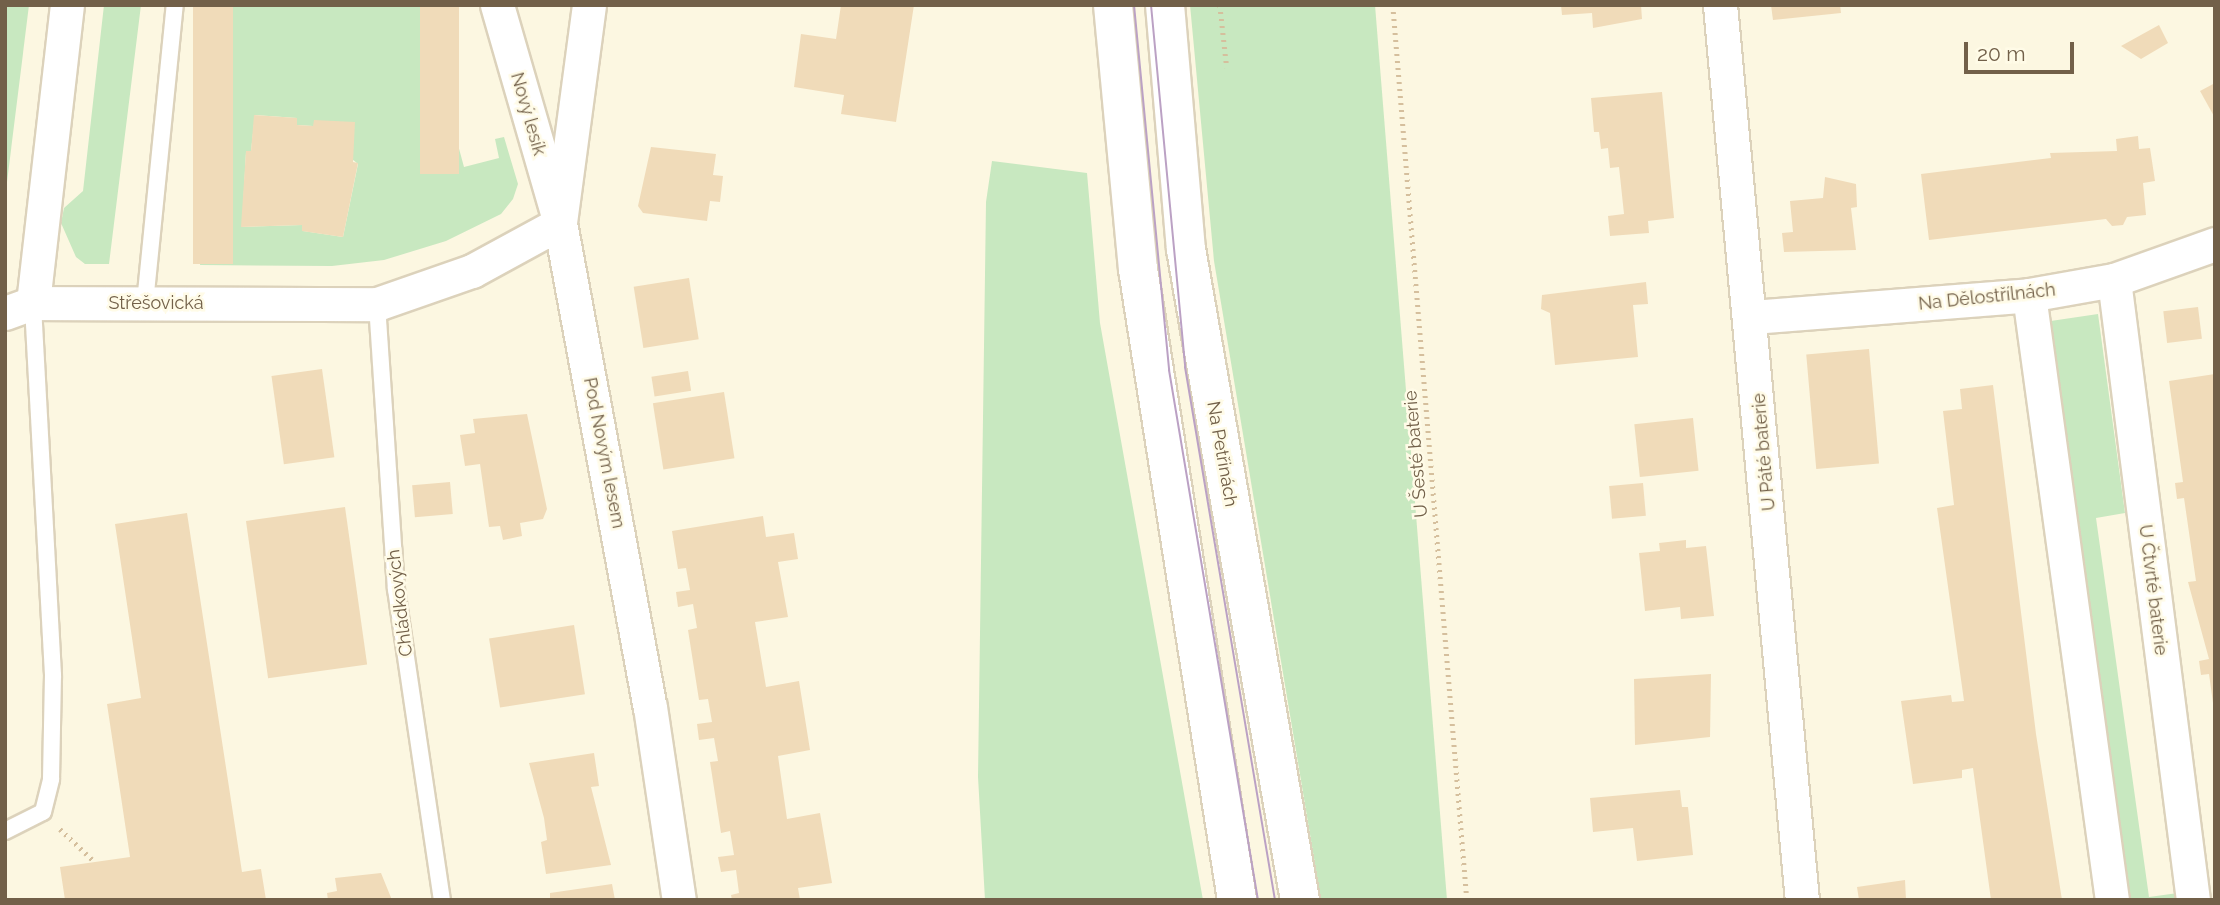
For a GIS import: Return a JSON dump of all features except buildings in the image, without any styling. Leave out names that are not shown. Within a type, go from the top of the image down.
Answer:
[{"type":"street","points":[[19,308],[67,5]]},
{"type":"street","name":"Nový lesík","points":[[497,5],[560,223]]},
{"type":"street","name":"Pod Novým lesem","points":[[589,5],[560,223],[638,639],[679,900]]},
{"type":"street","points":[[1113,5],[1138,269],[1237,900]]},
{"type":"street","name":"Na Petřinách","points":[[1165,5],[1186,249],[1300,900]]},
{"type":"street","name":"U Páté baterie","points":[[1720,5],[1752,317],[1802,900]]},
{"type":"street","name":"Střešovická","points":[[19,308],[145,303],[377,304],[472,271],[560,223]]},
{"type":"street","name":"Na Dělostřílnách","points":[[1752,317],[2029,295],[2114,280],[2215,244]]},
{"type":"street","name":"U Čtvrté baterie","points":[[2114,280],[2193,900]]},
{"type":"street","points":[[2029,295],[2112,900]]},
{"type":"lane","points":[[145,303],[175,5]]},
{"type":"lane","name":"Chládkových","points":[[377,304],[396,589],[442,900]]},
{"type":"lane","points":[[5,831],[43,812],[51,779],[53,675],[19,308]]},
{"type":"path","points":[[1220,5],[1227,68]]},
{"type":"path","name":"U Šesté baterie","points":[[1393,5],[1467,900]]},
{"type":"path","points":[[43,812],[95,862]]},
{"type":"green space","points":[[5,5],[29,5],[5,198]]},
{"type":"green space","points":[[104,5],[141,5],[109,264],[85,264],[76,257],[61,223],[64,208],[83,191]]},
{"type":"green space","points":[[233,5],[420,5],[464,167],[499,158],[495,139],[504,137],[518,184],[513,199],[501,214],[446,241],[384,260],[332,266],[200,265]],"holes":[[[255,115],[297,118],[297,125],[313,126],[358,164],[343,237],[303,231],[302,225],[242,227],[246,152],[251,151]]]},
{"type":"green space","points":[[1190,5],[1375,5],[1447,900],[1321,900],[1214,261]]},
{"type":"green space","points":[[992,161],[1087,173],[1100,323],[1203,900],[985,900],[978,777],[986,202]]},
{"type":"green space","points":[[2098,314],[2125,513],[2096,518],[2149,897],[2178,893],[2179,900],[2124,900],[2044,322]]},
{"type":"tram line","points":[[1134,5],[1169,370],[1258,900]]},
{"type":"tram line","points":[[1151,5],[1185,367],[1275,900]]}]
